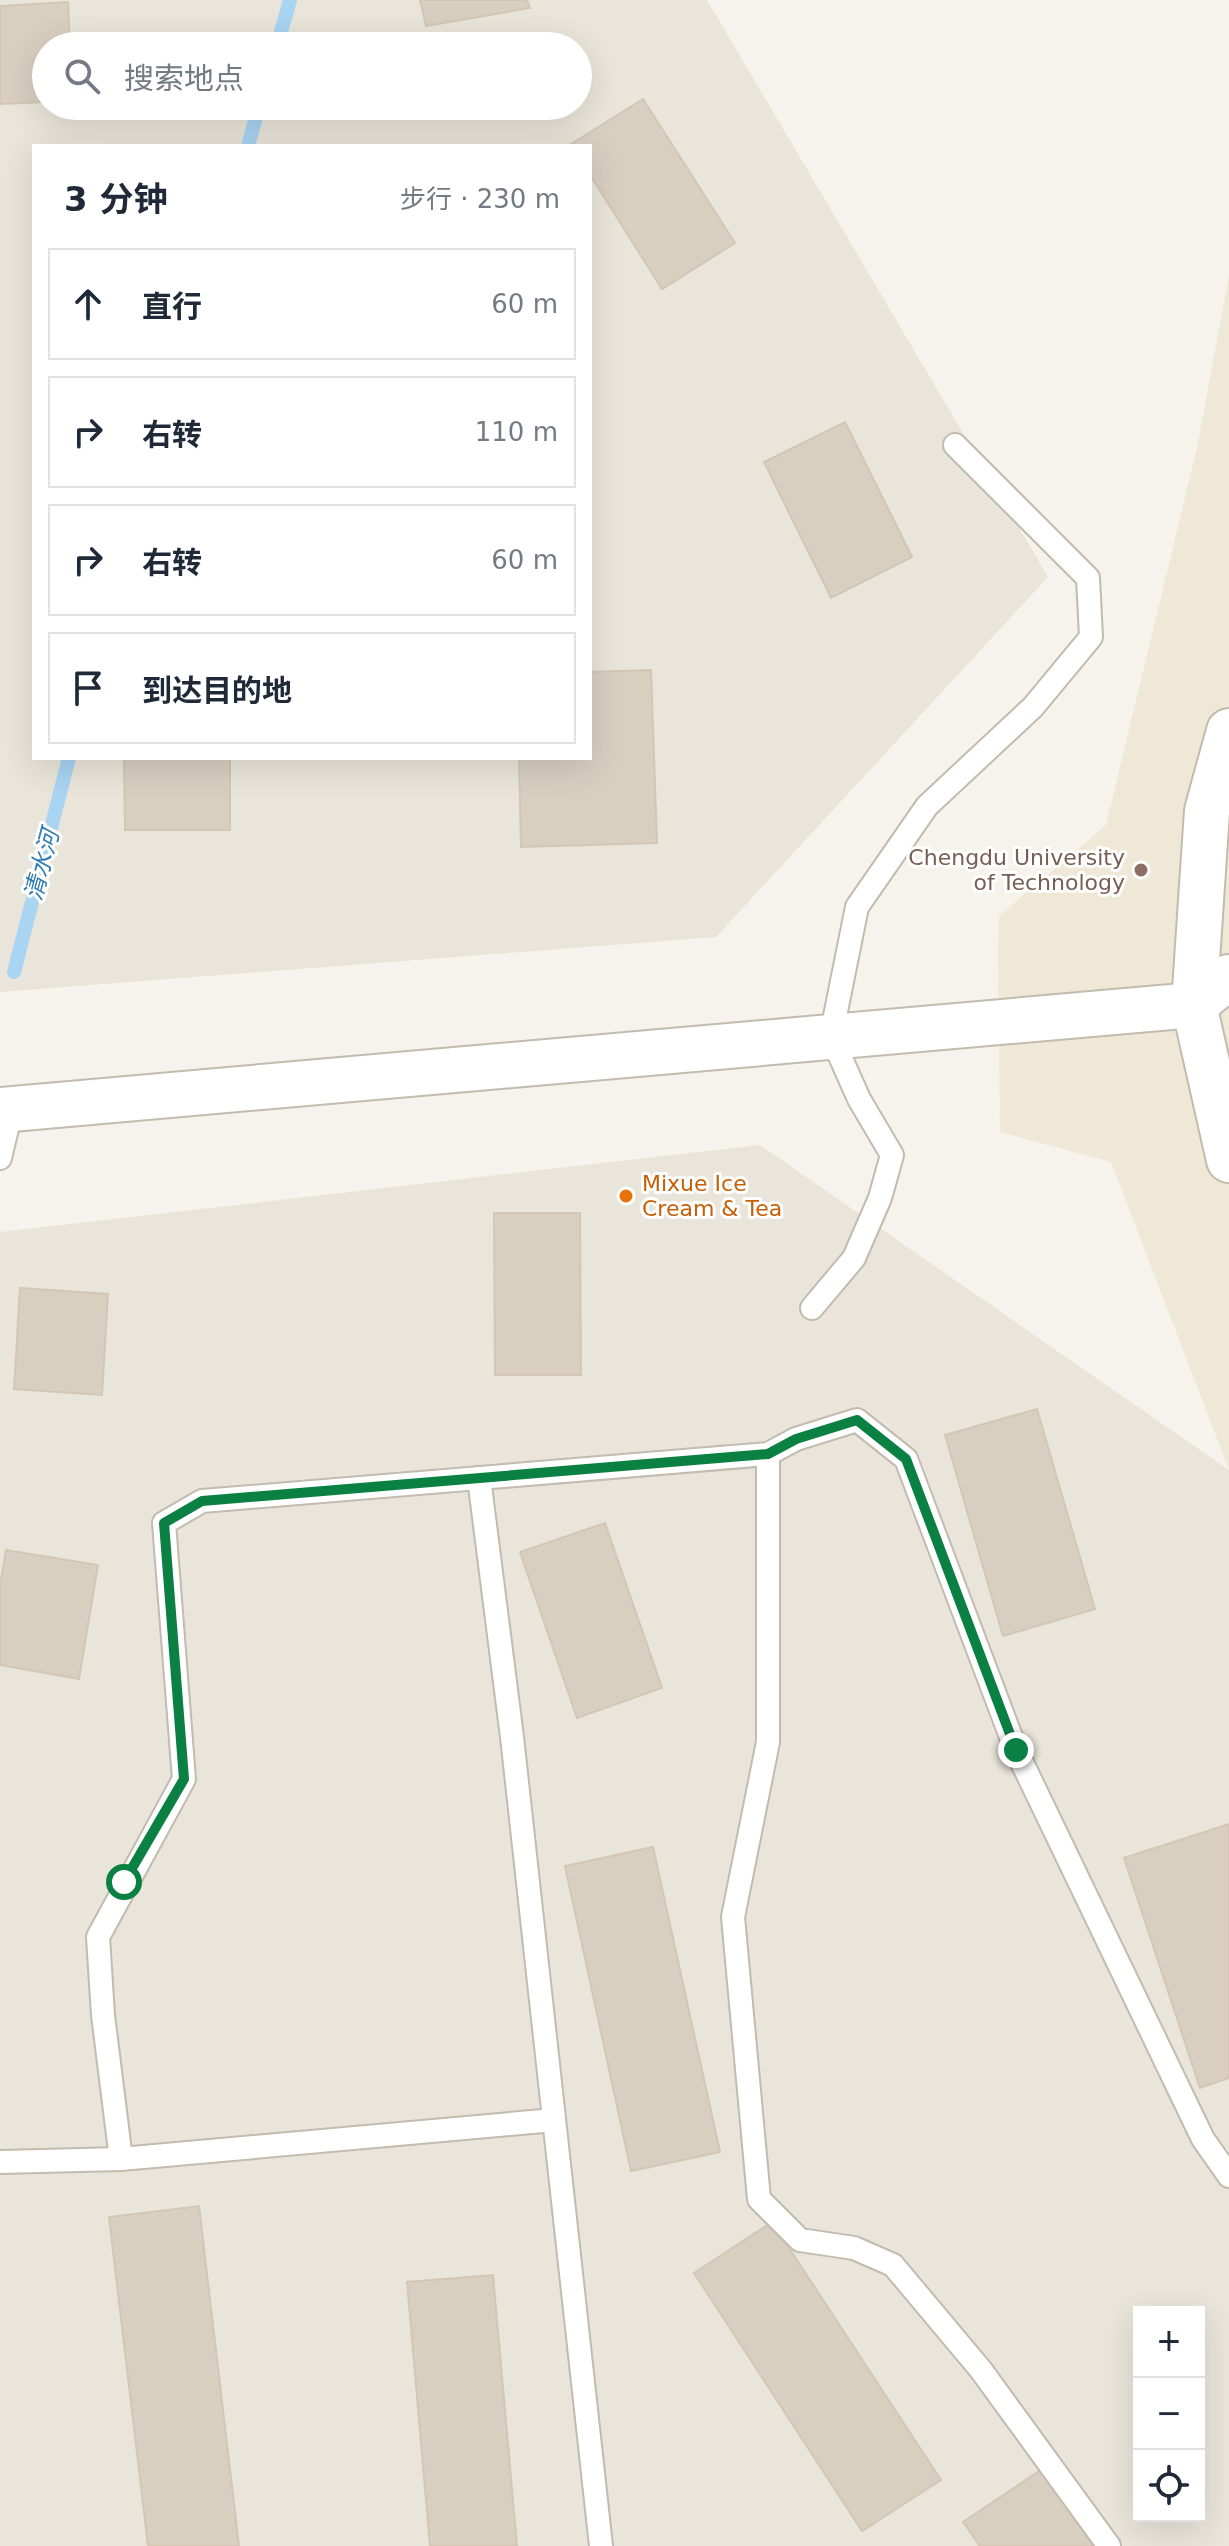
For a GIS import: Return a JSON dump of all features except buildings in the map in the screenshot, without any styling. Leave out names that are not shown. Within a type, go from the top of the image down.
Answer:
[{"type":"street","points":[[1229,731],[1207,811],[1212,1016],[1229,1160]]},
{"type":"street","points":[[1212,1016],[1229,977]]},
{"type":"street","points":[[6,1109],[831,1036],[1212,1016]]},
{"type":"lane","points":[[812,1308],[854,1258],[880,1198],[892,1155],[859,1099],[831,1036],[857,907],[927,806],[1033,707],[1091,637],[1088,578],[955,445]]},
{"type":"lane","points":[[0,1158],[6,1109]]},
{"type":"lane","points":[[121,2159],[103,2015],[98,1937],[124,1882],[184,1779],[164,1523],[202,1501],[768,1454],[796,1439],[857,1420],[906,1459],[1016,1750],[1203,2139],[1229,2176]]},
{"type":"lane","points":[[768,1454],[768,1742],[733,1917],[759,2199],[800,2240],[854,2248],[893,2265],[981,2370],[1109,2546]]},
{"type":"lane","points":[[479,1478],[601,2546]]},
{"type":"lane","points":[[0,2162],[121,2159],[554,2120]]},
{"type":"shaded area","points":[[0,0],[707,0],[1048,577],[716,937],[0,992]]},
{"type":"shaded area","name":"Chengdu University of Technology","points":[[1229,276],[1229,1470],[1111,1162],[1000,1132],[998,951],[999,916],[1106,825],[1197,448]]},
{"type":"shaded area","points":[[760,1145],[1229,1470],[1229,2546],[0,2546],[0,1232]]},
{"type":"waterway","name":"清水河","points":[[281,32],[290,0]]},
{"type":"waterway","name":"清水河","points":[[249,144],[255,120]]},
{"type":"waterway","name":"清水河","points":[[14,972],[68,760]]},
{"type":"place","name":"Chengdu University of Technology","points":[[1141,870]]},
{"type":"place","name":"Mixue Ice Cream & Tea","points":[[626,1196]]},
{"type":"route","points":[[124,1882],[184,1779],[164,1523],[202,1501],[768,1454],[796,1439],[857,1420],[906,1459],[1016,1750]]}]
